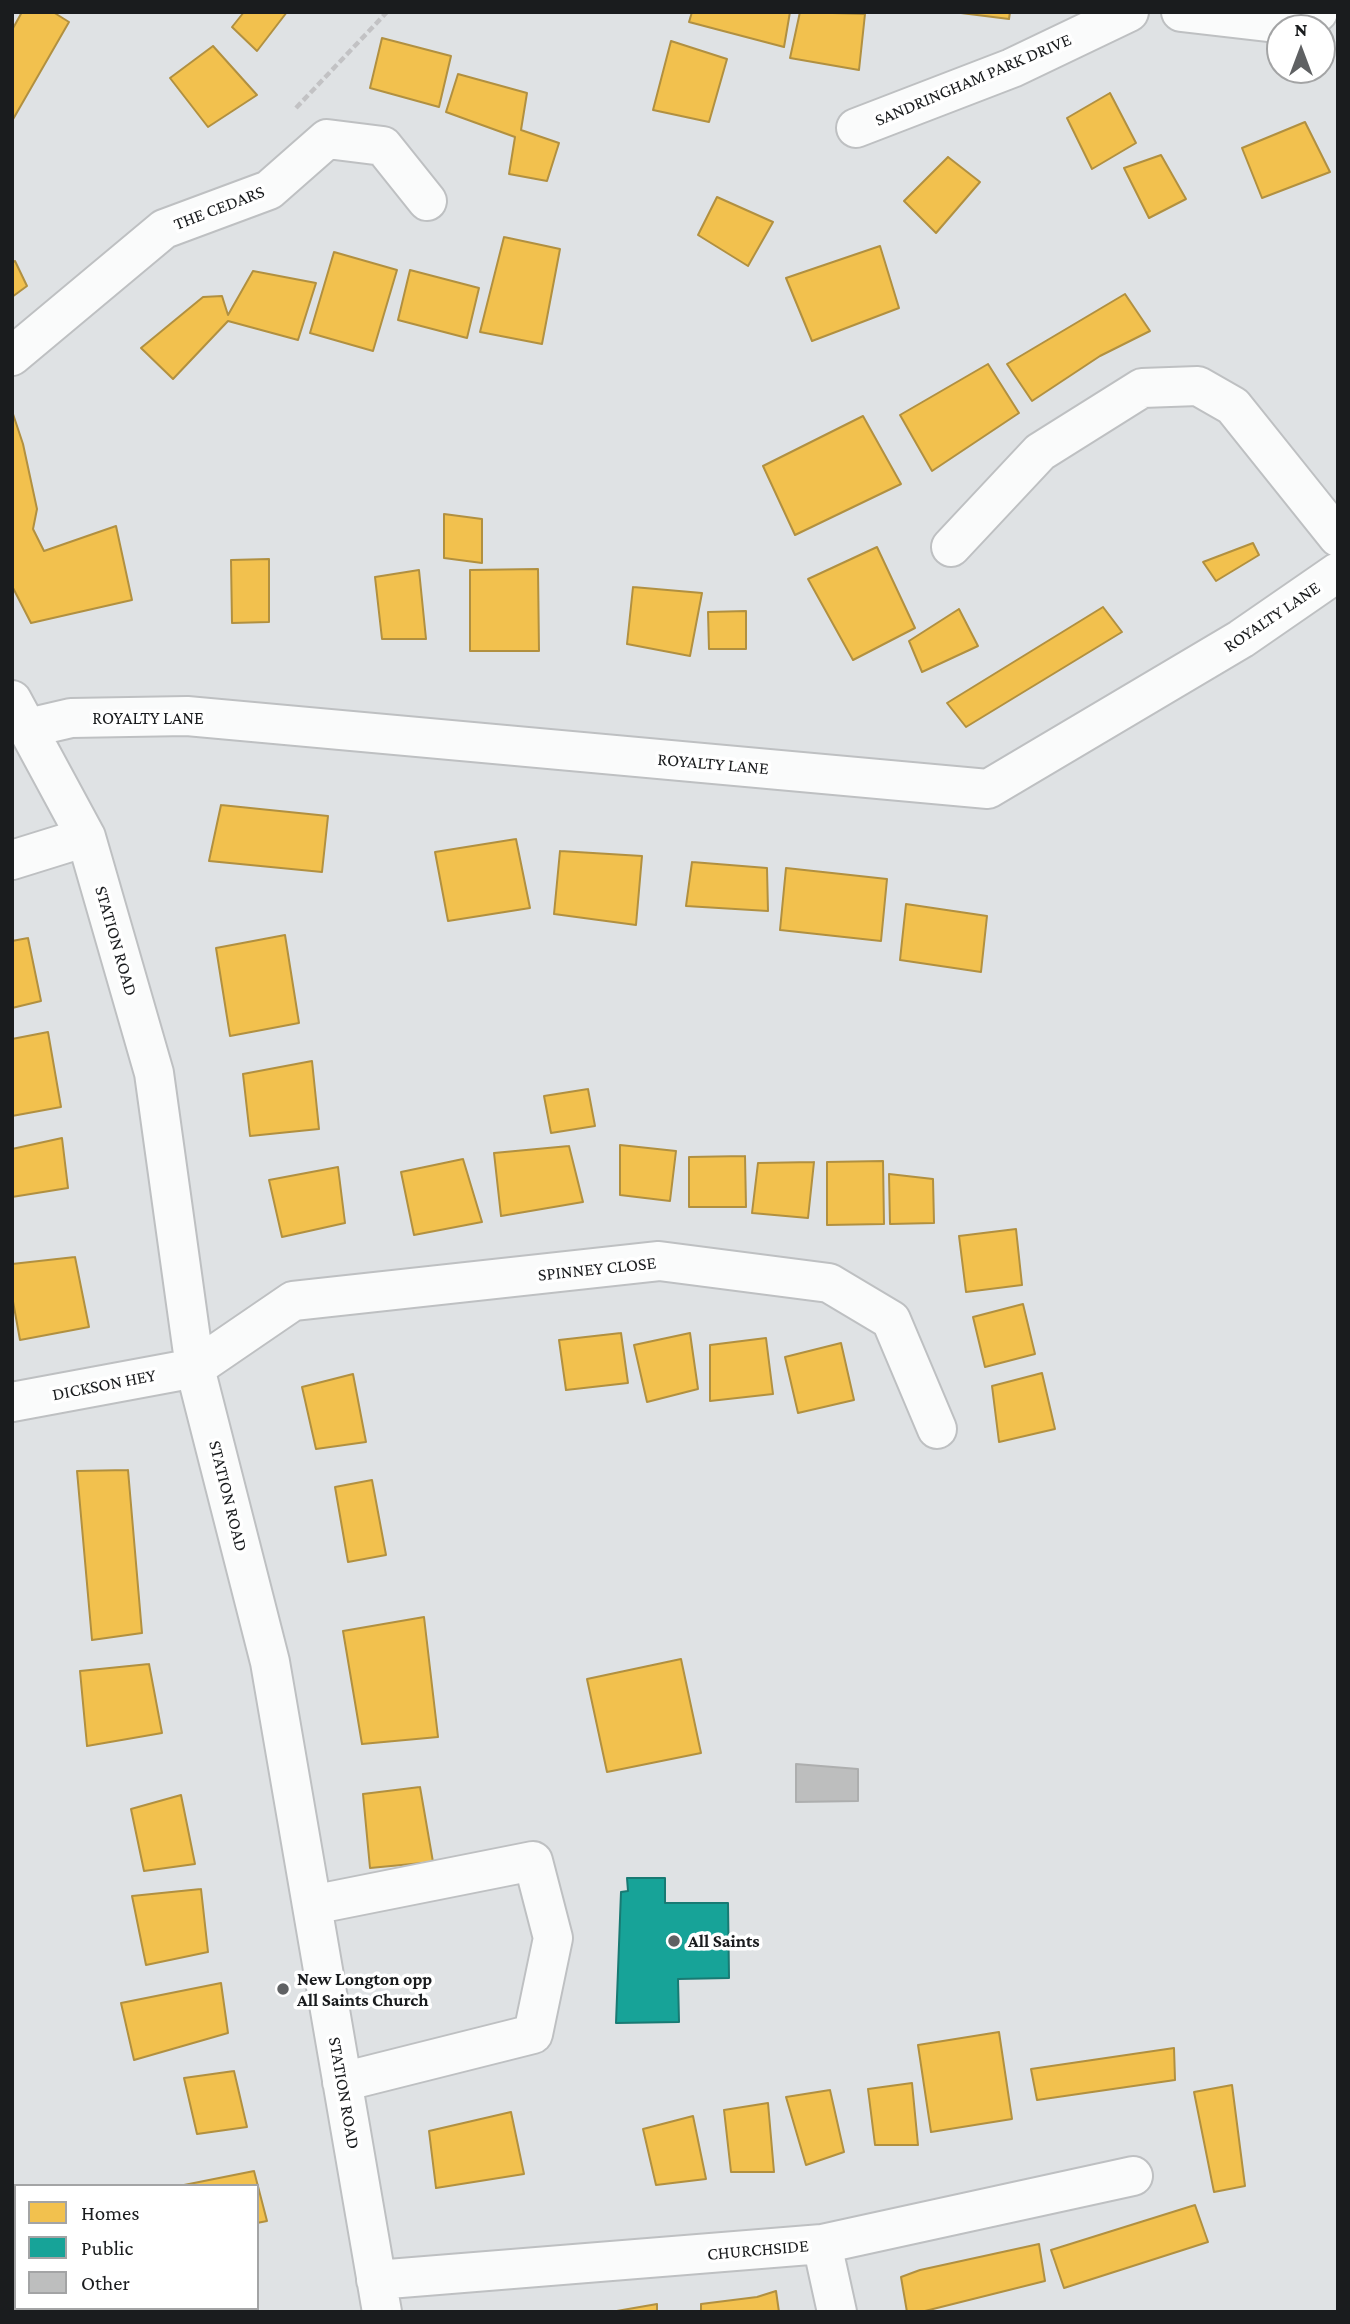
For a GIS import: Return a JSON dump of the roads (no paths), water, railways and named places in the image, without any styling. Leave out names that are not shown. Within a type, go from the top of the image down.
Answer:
[{"type":"street","name":"SANDRINGHAM PARK DRIVE","points":[[856,128],[1012,68],[1129,12]]},
{"type":"street","points":[[1181,12],[1302,26],[1318,12]]},
{"type":"street","name":"THE CEDARS","points":[[12,356],[164,229],[269,190],[327,139],[383,146],[427,201]]},
{"type":"street","points":[[951,547],[1040,452],[1142,388],[1198,386],[1233,407],[1338,537]]},
{"type":"street","name":"ROYALTY LANE","points":[[20,714],[71,718],[187,716],[988,789],[1241,639],[1338,572]]},
{"type":"street","name":"STATION ROAD","points":[[20,714],[86,837],[154,1073],[195,1368],[270,1662],[379,2296]]},
{"type":"street","points":[[12,860],[86,837]]},
{"type":"street","name":"SPINNEY CLOSE","points":[[195,1368],[293,1301],[659,1261],[829,1283],[891,1320],[937,1429]]},
{"type":"street","name":"DICKSON HEY","points":[[12,1402],[195,1368]]},
{"type":"street","points":[[312,1905],[533,1861],[553,1938],[533,2034],[342,2082]]},
{"type":"street","name":"CHURCHSIDE","points":[[379,2296],[822,2244],[1133,2176]]},
{"type":"street","points":[[822,2244],[837,2312]]},
{"type":"place","name":"All Saints","points":[[674,1941]]},
{"type":"place","name":"New Longton opp All Saints Church","points":[[283,1989]]}]
